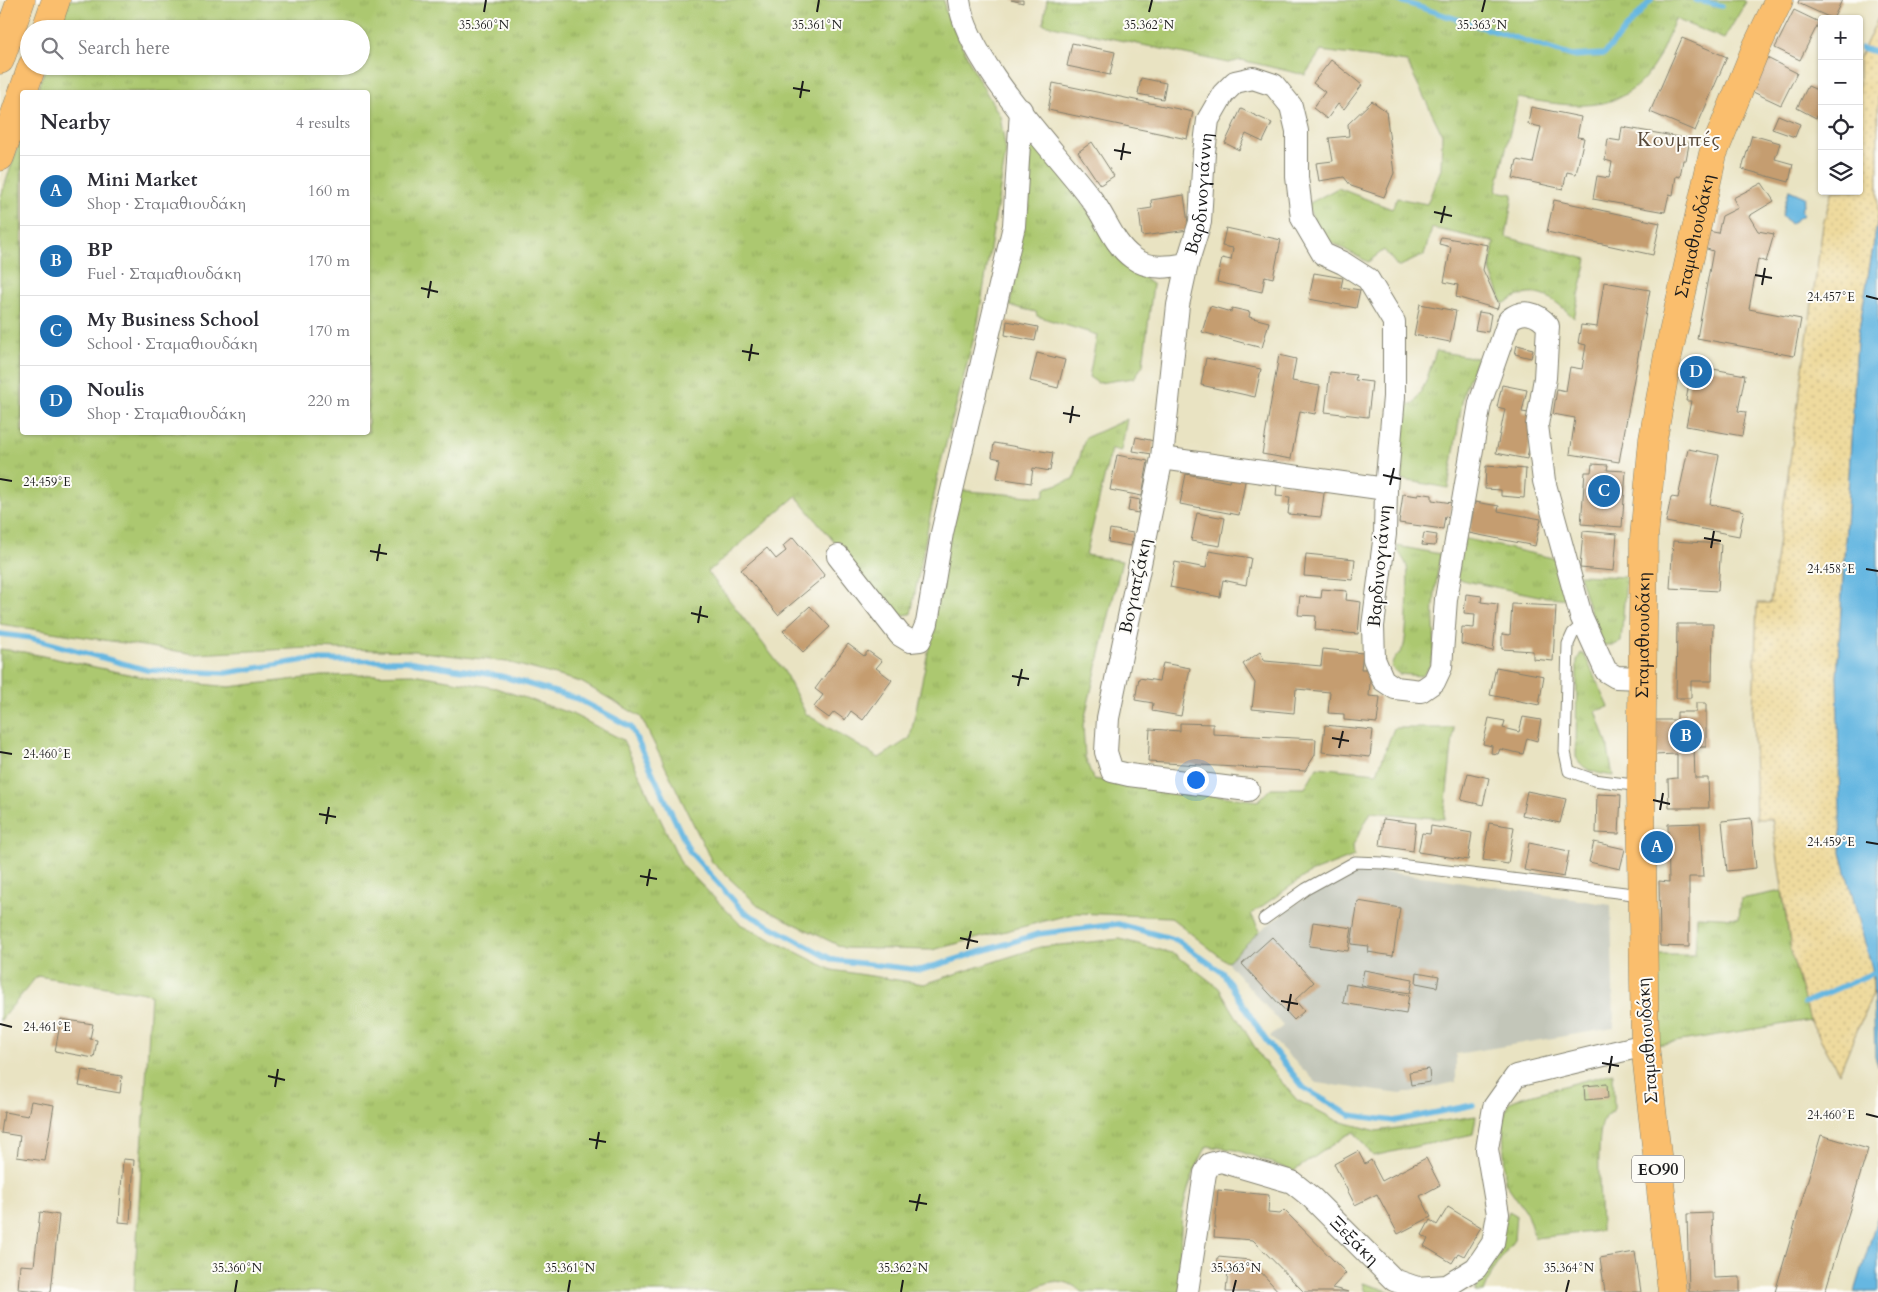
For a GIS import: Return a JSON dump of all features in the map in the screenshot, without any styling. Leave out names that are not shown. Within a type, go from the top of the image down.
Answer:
[{"type":"main road","points":[[0,60],[21,0]]},
{"type":"main road","points":[[49,20],[56,0]]},
{"type":"main road","name":"Σταμαθιουδάκη","points":[[1672,1292],[1644,1045],[1641,895],[1641,678],[1646,519],[1653,439],[1668,356],[1713,154],[1756,48],[1779,0]]},
{"type":"main road","points":[[24,90],[29,75]]},
{"type":"main road","points":[[0,157],[20,101]]},
{"type":"street","name":"Βαρδινογιάννη","points":[[959,0],[961,14],[976,51],[1093,201],[1122,250],[1146,266],[1169,267],[1187,264],[1200,222],[1208,120],[1223,94],[1235,82],[1253,78],[1274,85],[1291,106],[1297,131],[1297,176],[1302,218],[1323,254],[1343,263],[1368,279],[1394,322],[1394,397],[1386,489],[1385,534],[1373,626],[1374,659],[1384,680],[1395,688],[1421,691],[1434,682],[1442,667],[1446,599],[1480,402],[1509,320],[1517,313],[1526,313],[1543,320],[1548,326],[1544,378],[1537,425],[1544,481],[1584,623],[1606,671],[1616,677],[1641,678]]},
{"type":"street","points":[[838,556],[900,635],[910,641],[920,640],[927,623],[942,533],[1014,226],[1021,110]]},
{"type":"street","name":"Βογιατζάκη","points":[[1187,264],[1178,305],[1162,458],[1115,675],[1108,718],[1106,752],[1112,771],[1129,775],[1248,790]]},
{"type":"street","points":[[1162,458],[1386,489]]},
{"type":"street","name":"Ξεξάκη","points":[[1187,1292],[1205,1173],[1210,1164],[1221,1161],[1292,1182],[1312,1198],[1394,1280],[1417,1288],[1447,1286],[1476,1268],[1493,1244],[1498,1214],[1487,1149],[1494,1107],[1516,1076],[1644,1045]]},
{"type":"lane","points":[[1584,623],[1573,633],[1568,644],[1565,752],[1569,771],[1594,780],[1641,786]]},
{"type":"lane","points":[[1264,919],[1306,889],[1355,862],[1393,864],[1641,895]]},
{"type":"shaded area","points":[[1355,869],[1438,878],[1611,905],[1614,1028],[1456,1054],[1456,1082],[1401,1094],[1317,1083],[1270,1037],[1283,1026],[1227,962],[1260,931],[1299,901]]},
{"type":"green space","points":[[69,0],[944,0],[945,10],[975,73],[1000,116],[1006,152],[978,322],[939,470],[911,614],[896,616],[796,496],[708,572],[784,671],[806,714],[879,758],[910,738],[928,652],[956,490],[1043,497],[1046,488],[1074,479],[1085,438],[1127,419],[1121,451],[1111,449],[1086,555],[1122,561],[1083,725],[1085,757],[1093,779],[1258,801],[1271,788],[1305,788],[1317,767],[1377,773],[1394,728],[1454,728],[1444,819],[1371,812],[1353,845],[1354,856],[1308,874],[1251,914],[1260,931],[1227,962],[1170,917],[1076,913],[932,950],[844,948],[760,907],[712,862],[641,717],[581,682],[507,662],[414,651],[308,648],[195,654],[0,624],[0,199],[20,140],[20,435],[370,435],[370,90],[38,90],[43,75],[370,75],[370,20],[62,20]]},
{"type":"green space","points":[[1047,0],[1744,0],[1746,2],[1724,39],[1675,19],[1657,60],[1641,82],[1626,94],[1610,101],[1576,105],[1518,98],[1496,191],[1513,194],[1506,237],[1587,259],[1574,318],[1557,303],[1541,295],[1524,295],[1503,304],[1490,270],[1494,242],[1432,228],[1424,255],[1398,267],[1384,250],[1368,262],[1318,235],[1308,204],[1338,188],[1392,209],[1397,198],[1427,204],[1441,169],[1442,134],[1407,62],[1321,51],[1305,75],[1241,60],[1228,63],[1043,24]]},
{"type":"green space","points":[[1029,135],[1061,172],[1123,262],[1153,285],[1143,365],[1134,378],[1098,383],[1089,377],[1097,335],[1037,316],[1036,312],[1010,306],[1030,166]]},
{"type":"green space","points":[[1436,351],[1477,358],[1464,391],[1448,488],[1398,479],[1400,407],[1414,403],[1425,384]]},
{"type":"green space","points":[[1462,538],[1557,559],[1569,599],[1539,596],[1456,579]]},
{"type":"green space","points":[[1397,546],[1440,554],[1434,605],[1434,652],[1428,669],[1422,676],[1399,674],[1391,667],[1393,661],[1403,648],[1406,634],[1407,567]]},
{"type":"green space","points":[[1579,575],[1626,577],[1621,642],[1614,645],[1603,645],[1596,631]]},
{"type":"green space","points":[[0,649],[24,652],[147,678],[229,687],[322,676],[412,674],[496,688],[572,714],[623,740],[682,865],[740,924],[832,970],[924,984],[1040,947],[1120,939],[1175,954],[1219,988],[1262,1059],[1297,1100],[1338,1121],[1377,1131],[1476,1116],[1473,1134],[1373,1156],[1354,1132],[1345,1136],[1294,1171],[1236,1150],[1207,1146],[1192,1179],[1183,1206],[1180,1292],[1081,1292],[1070,1284],[1050,1282],[1031,1292],[134,1292],[151,994],[37,976],[0,1021]]},
{"type":"green space","points":[[1581,653],[1585,656],[1609,707],[1596,711],[1607,743],[1613,776],[1596,773],[1587,769],[1576,757],[1577,660]]},
{"type":"green space","points":[[1782,891],[1792,956],[1810,1020],[1656,1045],[1654,955],[1695,955],[1697,916],[1739,918],[1741,899]]},
{"type":"green space","points":[[1613,1073],[1614,1109],[1605,1117],[1600,1139],[1601,1231],[1535,1238],[1526,1212],[1505,1182],[1503,1121],[1508,1103],[1522,1097]]},
{"type":"green space","points":[[1509,1211],[1516,1215],[1514,1240],[1493,1270],[1484,1292],[1475,1292]]},
{"type":"green space","points":[[1363,1283],[1392,1292],[1366,1292]]},
{"type":"sand","points":[[1878,18],[1878,218],[1857,341],[1837,677],[1873,973],[1873,993],[1839,1073],[1810,1020],[1792,956],[1772,819],[1756,819],[1753,711],[1757,603],[1770,603],[1823,225],[1831,195],[1863,195],[1863,50]]},
{"type":"water","points":[[1789,190],[1805,197],[1801,211],[1803,215],[1790,224],[1782,215]]},
{"type":"water","points":[[1878,218],[1878,1066],[1875,1057],[1873,973],[1841,853],[1837,677],[1857,341]]},
{"type":"water","points":[[1878,1215],[1878,1292],[1855,1292]]},
{"type":"building","points":[[1011,0],[1023,0],[1023,3]]},
{"type":"building","points":[[1799,0],[1842,0],[1835,15],[1824,15],[1798,3]]},
{"type":"building","points":[[1794,10],[1818,22],[1800,60],[1775,48]]},
{"type":"building","points":[[1682,38],[1727,57],[1695,131],[1650,112]]},
{"type":"building","points":[[1072,43],[1115,52],[1110,75],[1067,66]]},
{"type":"building","points":[[1767,58],[1797,73],[1781,105],[1751,91]]},
{"type":"building","points":[[1331,60],[1362,85],[1344,109],[1338,104],[1327,119],[1313,108],[1325,92],[1313,83]]},
{"type":"building","points":[[1141,78],[1166,83],[1163,99],[1138,94]]},
{"type":"building","points":[[1053,83],[1193,112],[1187,139],[1048,110]]},
{"type":"building","points":[[1808,86],[1818,90],[1818,114],[1816,118],[1797,108]]},
{"type":"building","points":[[1372,101],[1386,111],[1394,173],[1384,197],[1351,186],[1344,177],[1319,181],[1316,163],[1333,161],[1329,138],[1349,136],[1348,124]]},
{"type":"building","points":[[1531,107],[1581,117],[1577,137],[1584,138],[1576,174],[1567,172],[1563,189],[1513,178],[1517,160],[1533,163],[1541,127],[1528,124]]},
{"type":"building","points":[[1241,109],[1272,123],[1263,142],[1246,134],[1239,150],[1225,143]]},
{"type":"building","points":[[1778,115],[1800,124],[1795,137],[1772,129]]},
{"type":"building","points":[[1622,127],[1690,139],[1686,160],[1683,160],[1680,177],[1676,176],[1673,195],[1669,194],[1665,212],[1593,199],[1597,176],[1609,178],[1612,162],[1605,160],[1608,139],[1620,141]]},
{"type":"building","points":[[1752,135],[1780,143],[1775,159],[1793,164],[1789,182],[1742,169]]},
{"type":"building","points":[[1092,142],[1114,176],[1100,185],[1078,152]]},
{"type":"building","points":[[1762,183],[1774,201],[1749,216],[1758,231],[1774,234],[1766,262],[1758,259],[1749,309],[1801,319],[1794,356],[1697,338],[1713,251],[1704,248],[1703,230],[1718,233],[1722,216],[1738,208],[1733,198]]},
{"type":"building","points":[[1184,195],[1189,230],[1142,236],[1139,210],[1152,208],[1151,200]]},
{"type":"building","points":[[1554,200],[1660,223],[1653,255],[1547,232]]},
{"type":"building","points":[[1226,228],[1281,240],[1273,278],[1265,276],[1262,292],[1217,282],[1222,258],[1231,260],[1233,248],[1222,246]]},
{"type":"building","points":[[1441,237],[1488,245],[1483,270],[1499,304],[1497,309],[1456,297],[1458,285],[1444,282],[1451,247],[1439,244]]},
{"type":"building","points":[[1314,273],[1343,278],[1341,287],[1360,290],[1356,308],[1309,299]]},
{"type":"building","points":[[1604,282],[1650,290],[1619,462],[1570,454],[1575,418],[1553,414],[1557,389],[1566,391],[1570,367],[1582,369],[1586,345],[1578,343],[1581,325],[1597,327]]},
{"type":"building","points":[[1420,304],[1456,311],[1450,342],[1414,335]]},
{"type":"building","points":[[1210,306],[1231,312],[1232,308],[1250,312],[1249,317],[1269,322],[1262,348],[1202,332]]},
{"type":"building","points":[[1479,312],[1491,314],[1488,332],[1475,330]]},
{"type":"building","points":[[1007,321],[1038,327],[1035,341],[1005,335]]},
{"type":"building","points":[[1517,345],[1533,349],[1531,358],[1515,354]]},
{"type":"building","points":[[1037,353],[1065,360],[1058,388],[1030,381]]},
{"type":"building","points":[[1279,355],[1296,359],[1292,381],[1320,386],[1315,414],[1300,411],[1291,459],[1262,454]]},
{"type":"building","points":[[1206,358],[1261,369],[1255,397],[1201,385]]},
{"type":"building","points":[[1692,365],[1745,375],[1738,411],[1746,412],[1742,436],[1686,426],[1691,401],[1686,401]]},
{"type":"building","points":[[1330,372],[1356,375],[1355,380],[1372,382],[1368,417],[1325,412]]},
{"type":"building","points":[[1502,385],[1527,390],[1522,412],[1535,414],[1527,459],[1496,453],[1505,409],[1497,407]]},
{"type":"building","points":[[1136,437],[1154,441],[1152,454],[1133,451]]},
{"type":"building","points":[[994,443],[1053,453],[1050,471],[1033,468],[1031,483],[997,478],[1001,459],[992,457]]},
{"type":"building","points":[[1688,449],[1719,455],[1710,504],[1744,511],[1739,536],[1666,522],[1671,497],[1678,498]]},
{"type":"building","points":[[1117,455],[1148,461],[1142,496],[1110,490]]},
{"type":"building","points":[[1592,464],[1608,465],[1607,470],[1626,471],[1622,527],[1581,524],[1585,472],[1591,472]]},
{"type":"building","points":[[1486,466],[1526,469],[1524,498],[1501,496],[1501,490],[1485,489]]},
{"type":"building","points":[[1231,473],[1246,476],[1239,515],[1180,504],[1186,474],[1229,482]]},
{"type":"building","points":[[1277,484],[1325,486],[1321,517],[1288,514],[1290,497],[1276,496]]},
{"type":"building","points":[[1418,493],[1432,495],[1432,500],[1452,503],[1450,517],[1445,516],[1443,529],[1399,523],[1403,494],[1418,496]]},
{"type":"building","points":[[1130,498],[1140,500],[1138,513],[1128,511]]},
{"type":"building","points":[[1475,502],[1499,506],[1498,511],[1541,519],[1535,546],[1469,533]]},
{"type":"building","points":[[1197,513],[1225,518],[1220,546],[1191,541]]},
{"type":"building","points":[[1110,529],[1133,533],[1131,546],[1108,542]]},
{"type":"building","points":[[1583,531],[1617,534],[1614,571],[1580,568]]},
{"type":"building","points":[[1424,533],[1437,535],[1435,546],[1422,545]]},
{"type":"building","points":[[793,537],[825,576],[778,615],[741,570],[767,548],[776,559],[786,551],[783,546]]},
{"type":"building","points":[[1673,541],[1721,544],[1718,591],[1670,588]]},
{"type":"building","points":[[1209,551],[1251,558],[1246,585],[1223,580],[1220,597],[1170,587],[1175,562],[1206,568]]},
{"type":"building","points":[[1306,554],[1355,559],[1353,580],[1304,576]]},
{"type":"building","points":[[1322,589],[1347,591],[1346,600],[1361,602],[1358,634],[1315,630],[1316,616],[1298,615],[1300,596],[1321,598]]},
{"type":"building","points":[[1466,594],[1482,596],[1481,602],[1498,604],[1493,651],[1461,644],[1462,627],[1474,628],[1475,614],[1464,613]]},
{"type":"building","points":[[1512,604],[1556,606],[1553,661],[1533,659],[1533,651],[1502,649],[1502,634],[1510,635]]},
{"type":"building","points":[[810,606],[830,627],[803,652],[783,631]]},
{"type":"building","points":[[1677,624],[1713,624],[1712,681],[1691,681],[1691,698],[1676,698]]},
{"type":"building","points":[[848,644],[864,656],[868,651],[882,661],[876,668],[892,680],[863,720],[851,711],[845,720],[834,712],[829,718],[814,707],[823,695],[815,689]]},
{"type":"building","points":[[1323,649],[1363,653],[1361,669],[1371,669],[1369,696],[1380,697],[1377,723],[1344,720],[1344,714],[1328,713],[1330,692],[1296,689],[1294,713],[1252,709],[1255,683],[1243,664],[1260,652],[1265,661],[1321,666]]},
{"type":"building","points":[[1163,663],[1190,668],[1181,716],[1152,711],[1153,703],[1135,700],[1139,678],[1159,681]]},
{"type":"building","points":[[1496,667],[1544,676],[1539,705],[1490,695]]},
{"type":"building","points":[[1696,703],[1706,703],[1706,747],[1694,747],[1695,778],[1708,778],[1709,808],[1669,808],[1668,779],[1677,778],[1677,754],[1654,755],[1654,720],[1677,720],[1677,712],[1696,712]]},
{"type":"building","points":[[1523,717],[1541,720],[1537,741],[1527,738],[1523,754],[1500,749],[1498,754],[1491,753],[1492,746],[1483,744],[1489,718],[1505,721],[1503,728],[1519,732]]},
{"type":"building","points":[[1180,723],[1213,724],[1213,734],[1316,739],[1315,755],[1305,771],[1148,762],[1150,729],[1180,731]]},
{"type":"building","points":[[1325,725],[1373,730],[1370,757],[1322,752]]},
{"type":"building","points":[[1468,773],[1489,778],[1483,805],[1461,800]]},
{"type":"building","points":[[1527,791],[1566,799],[1560,823],[1522,815]]},
{"type":"building","points":[[1597,794],[1621,795],[1619,834],[1596,833]]},
{"type":"building","points":[[1751,818],[1756,868],[1727,871],[1722,821]]},
{"type":"building","points":[[1383,819],[1416,823],[1413,851],[1380,846]]},
{"type":"building","points":[[1489,823],[1514,827],[1508,864],[1483,860]]},
{"type":"building","points":[[1700,823],[1703,877],[1689,877],[1689,947],[1660,946],[1659,881],[1669,882],[1668,824]]},
{"type":"building","points":[[1431,826],[1472,833],[1468,860],[1418,852],[1422,833],[1430,834]]},
{"type":"building","points":[[1594,842],[1625,849],[1620,869],[1589,862]]},
{"type":"building","points":[[1529,843],[1569,851],[1564,877],[1524,870]]},
{"type":"building","points":[[1358,901],[1400,908],[1393,956],[1368,952],[1369,946],[1351,944]]},
{"type":"building","points":[[1313,922],[1352,928],[1348,951],[1309,946]]},
{"type":"building","points":[[1272,937],[1314,982],[1295,1000],[1304,1011],[1294,1020],[1242,964]]},
{"type":"building","points":[[1364,970],[1413,979],[1410,993],[1361,985]]},
{"type":"building","points":[[1417,972],[1439,976],[1437,987],[1416,983]]},
{"type":"building","points":[[1346,984],[1409,995],[1406,1014],[1343,1003]]},
{"type":"building","points":[[61,1019],[93,1024],[90,1039],[97,1040],[94,1058],[55,1051]]},
{"type":"building","points":[[1429,1069],[1430,1082],[1411,1085],[1409,1072]]},
{"type":"building","points":[[82,1070],[122,1076],[120,1093],[79,1086]]},
{"type":"building","points":[[1607,1084],[1608,1098],[1585,1100],[1584,1086]]},
{"type":"building","points":[[31,1101],[54,1105],[45,1161],[17,1157],[20,1136],[1,1133],[4,1112],[28,1116]]},
{"type":"building","points":[[1821,1135],[1868,1149],[1825,1292],[1775,1292]]},
{"type":"building","points":[[1358,1151],[1365,1164],[1371,1160],[1382,1181],[1426,1158],[1440,1185],[1420,1196],[1431,1217],[1398,1234],[1377,1194],[1355,1205],[1334,1164]]},
{"type":"building","points":[[123,1159],[134,1160],[130,1223],[119,1222]]},
{"type":"building","points":[[1218,1190],[1269,1195],[1268,1213],[1280,1214],[1284,1210],[1346,1273],[1332,1288],[1349,1292],[1304,1292],[1253,1240],[1214,1237]]},
{"type":"building","points":[[1448,1207],[1481,1227],[1464,1256],[1458,1253],[1452,1263],[1424,1246],[1428,1239],[1422,1235],[1430,1220],[1437,1225]]},
{"type":"building","points":[[40,1212],[59,1215],[51,1292],[18,1289],[20,1265],[34,1266]]},
{"type":"building","points":[[1712,1213],[1714,1278],[1740,1277],[1740,1292],[1689,1292],[1687,1214]]},
{"type":"building","points":[[1635,1252],[1641,1292],[1605,1292],[1600,1258]]},
{"type":"building","points":[[1218,1257],[1250,1260],[1279,1292],[1226,1292],[1228,1271],[1217,1270]]},
{"type":"waterway","points":[[1397,0],[1572,56],[1604,54],[1651,0]]},
{"type":"waterway","points":[[1696,0],[1722,6]]},
{"type":"waterway","points":[[1863,48],[1878,53]]},
{"type":"waterway","points":[[0,634],[31,638],[147,670],[226,673],[305,660],[406,661],[501,676],[578,699],[631,727],[690,852],[744,912],[833,960],[921,970],[1038,934],[1118,924],[1177,940],[1223,973],[1265,1039],[1304,1088],[1350,1115],[1394,1121],[1473,1105]]},
{"type":"waterway","points":[[1804,1003],[1873,973]]},
{"type":"place","name":"Noulis","points":[[1696,372]]},
{"type":"place","name":"My Business School","points":[[1604,491]]},
{"type":"place","name":"BP","points":[[1686,736]]},
{"type":"place","name":"Mini Market","points":[[1657,847]]},
{"type":"district","name":"Κουμπές","points":[[1679,139]]}]
